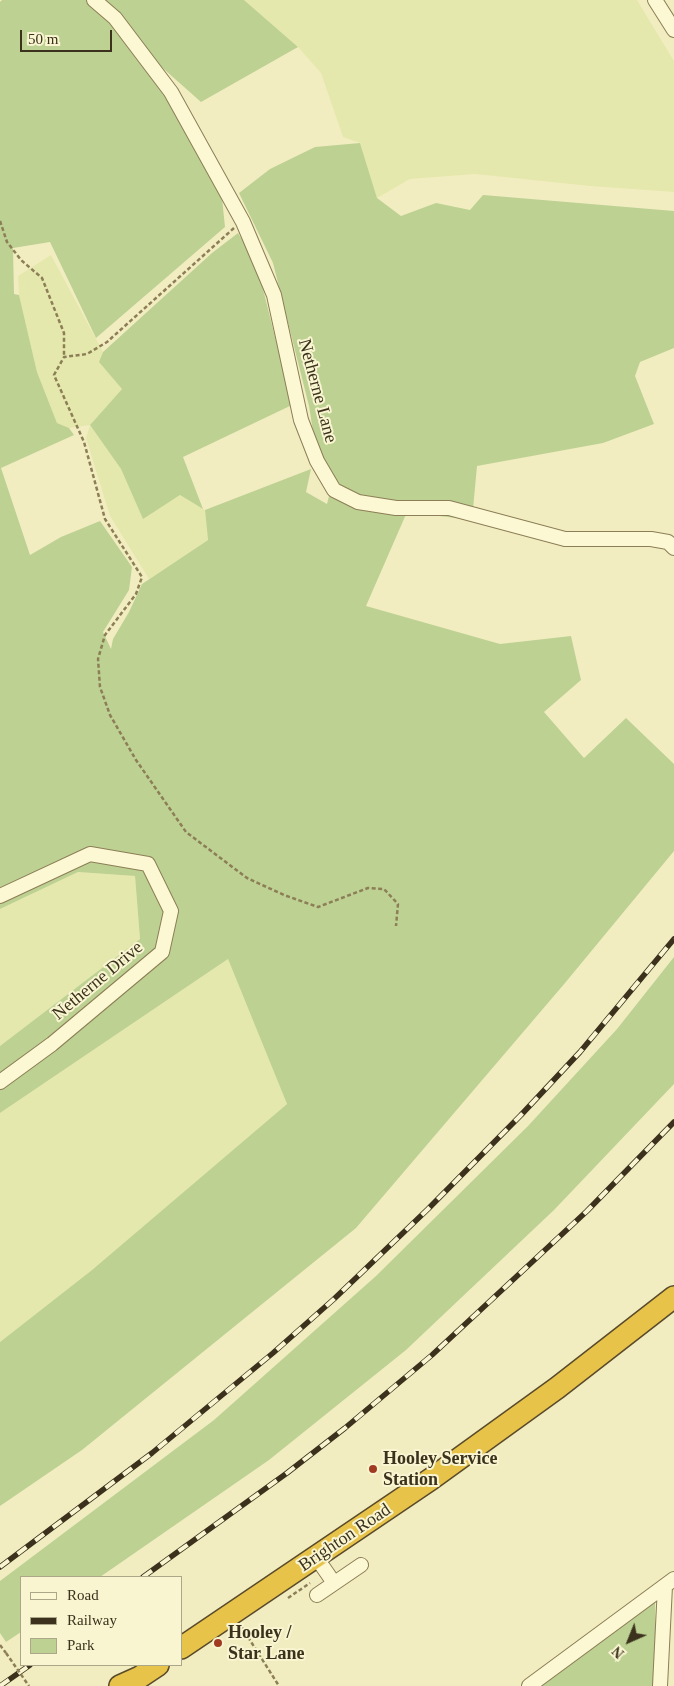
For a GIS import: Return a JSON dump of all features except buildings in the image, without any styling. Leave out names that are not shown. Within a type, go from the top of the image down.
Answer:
[{"type":"highway","name":"Brighton Road","points":[[182,1647],[525,1412],[674,1297]]},
{"type":"highway","points":[[120,1686],[144,1676]]},
{"type":"street","name":"Netherne Lane","points":[[94,0],[115,18],[172,92],[243,222],[274,295],[301,420],[317,461],[334,490],[358,502],[396,508],[449,508],[565,539],[651,538],[668,542],[674,548]]},
{"type":"street","points":[[655,0],[674,30]]},
{"type":"street","name":"Netherne Drive","points":[[0,896],[90,854],[148,864],[171,911],[162,952],[52,1044],[0,1082]]},
{"type":"street","points":[[316,1557],[334,1583]]},
{"type":"street","points":[[317,1595],[362,1565]]},
{"type":"street","points":[[529,1686],[669,1582]]},
{"type":"street","points":[[660,1686],[669,1582]]},
{"type":"path","points":[[0,221],[7,242],[21,260],[42,278],[64,333],[64,357],[54,375],[84,442],[105,520],[142,577],[136,594],[105,636],[98,659],[100,687],[110,716],[136,760],[186,832],[247,878],[284,895],[318,907],[368,888],[384,889],[398,904],[396,926]]},
{"type":"path","points":[[64,357],[87,354],[107,342],[159,297],[227,233],[243,222]]},
{"type":"path","points":[[232,1613],[279,1686]]},
{"type":"path","points":[[0,1645],[29,1686]]},
{"type":"green space","points":[[2,0],[244,0],[298,47],[201,102],[122,32],[167,96],[222,198],[225,227],[96,338],[50,242],[13,248],[14,294],[19,295],[37,372],[57,423],[69,428],[74,435],[1,468],[30,555],[61,537],[100,521],[132,567],[129,590],[103,632],[111,649],[113,639],[129,612],[142,584],[208,540],[205,510],[311,469],[306,492],[327,504],[332,484],[317,456],[309,406],[273,263],[239,193],[270,169],[315,147],[360,143],[377,198],[401,216],[436,203],[470,210],[483,195],[674,211],[674,348],[640,362],[635,376],[654,424],[603,443],[477,466],[472,520],[407,512],[366,606],[500,644],[571,636],[581,680],[544,712],[584,758],[626,718],[674,764],[674,851],[565,983],[356,1228],[82,1450],[0,1506],[0,1342],[92,1270],[287,1104],[228,959],[0,1113],[0,1046],[140,939],[135,876],[78,872],[0,909],[0,2]]},
{"type":"green space","points":[[244,0],[637,0],[674,61],[674,192],[590,186],[475,174],[410,179],[377,198],[360,143],[343,137],[321,73],[298,47]]},
{"type":"green space","points":[[238,233],[257,265],[292,405],[183,457],[203,509],[180,495],[143,519],[121,469],[90,425],[122,389],[99,362],[103,352],[212,253]]},
{"type":"green space","points":[[51,255],[103,352],[100,362],[122,389],[90,425],[69,428],[57,423],[37,372],[19,295],[18,276]]},
{"type":"green space","points":[[90,425],[121,469],[143,518],[180,495],[205,510],[208,540],[149,579],[110,516],[86,438]]},
{"type":"green space","points":[[78,872],[135,876],[140,939],[0,1046],[0,909]]},
{"type":"green space","points":[[674,957],[674,1084],[554,1210],[406,1350],[269,1460],[101,1576],[20,1576],[20,1633],[6,1642],[0,1633],[0,1581],[214,1420],[376,1276],[528,1126],[617,1029]]},
{"type":"green space","points":[[228,959],[287,1104],[92,1270],[0,1342],[0,1113]]},
{"type":"green space","points":[[655,1601],[656,1686],[542,1686]]},
{"type":"railway","points":[[0,1567],[152,1453],[273,1353],[334,1299],[428,1209],[521,1115],[580,1052],[674,939]]},
{"type":"railway","points":[[144,1576],[287,1473],[345,1428],[432,1355],[587,1211],[674,1122]]},
{"type":"railway","points":[[0,1686],[29,1666]]},
{"type":"place","name":"Hooley Service Station","points":[[373,1469]]},
{"type":"place","name":"Hooley / Star Lane","points":[[218,1643]]}]
